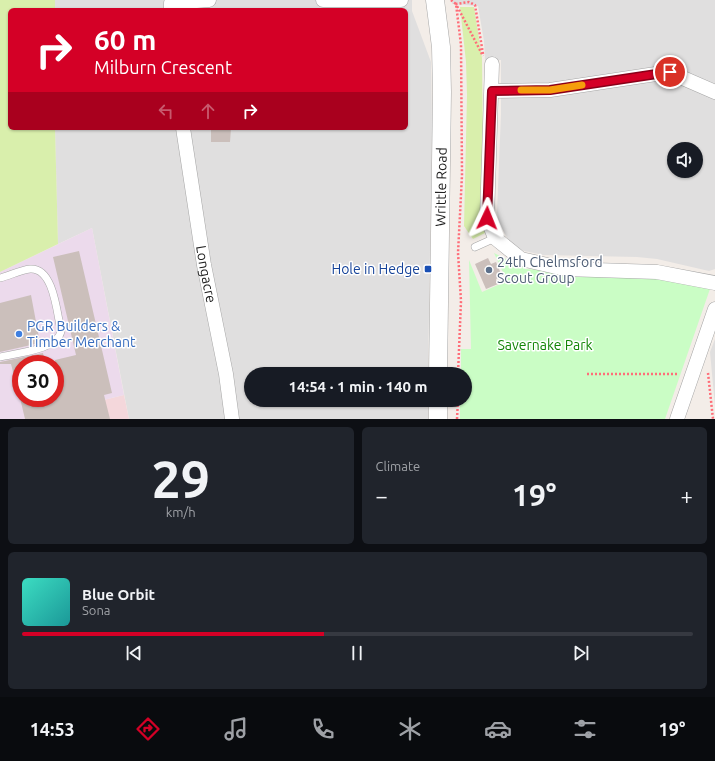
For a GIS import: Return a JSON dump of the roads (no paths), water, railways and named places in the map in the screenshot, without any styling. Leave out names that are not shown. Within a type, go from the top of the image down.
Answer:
[{"type":"street","points":[[171,8],[171,3],[209,0]]},
{"type":"street","points":[[323,0],[401,0]]},
{"type":"street","name":"Writtle Road","points":[[435,0],[441,47],[442,92],[438,367]]},
{"type":"street","points":[[488,60],[492,91],[487,218],[495,238],[521,259],[565,269],[657,272],[715,283]]},
{"type":"street","points":[[492,91],[550,90],[670,72],[715,92]]},
{"type":"street","name":"Longacre","points":[[183,130],[204,265],[226,374],[232,419]]},
{"type":"street","points":[[677,419],[690,376],[715,308]]},
{"type":"street","points":[[438,407],[438,419]]},
{"type":"lane","points":[[475,247],[495,238]]},
{"type":"lane","points":[[0,278],[30,269],[37,270],[44,274],[49,280],[61,331],[60,336],[53,344],[0,357]]},
{"type":"place","name":"Hole in Hedge","points":[[428,269]]},
{"type":"place","name":"24th Chelmsford Scout Group","points":[[489,270]]},
{"type":"place","name":"PGR Builders & Timber Merchant","points":[[19,334]]},
{"type":"park label","name":"Savernake Park","points":[[545,345]]}]
